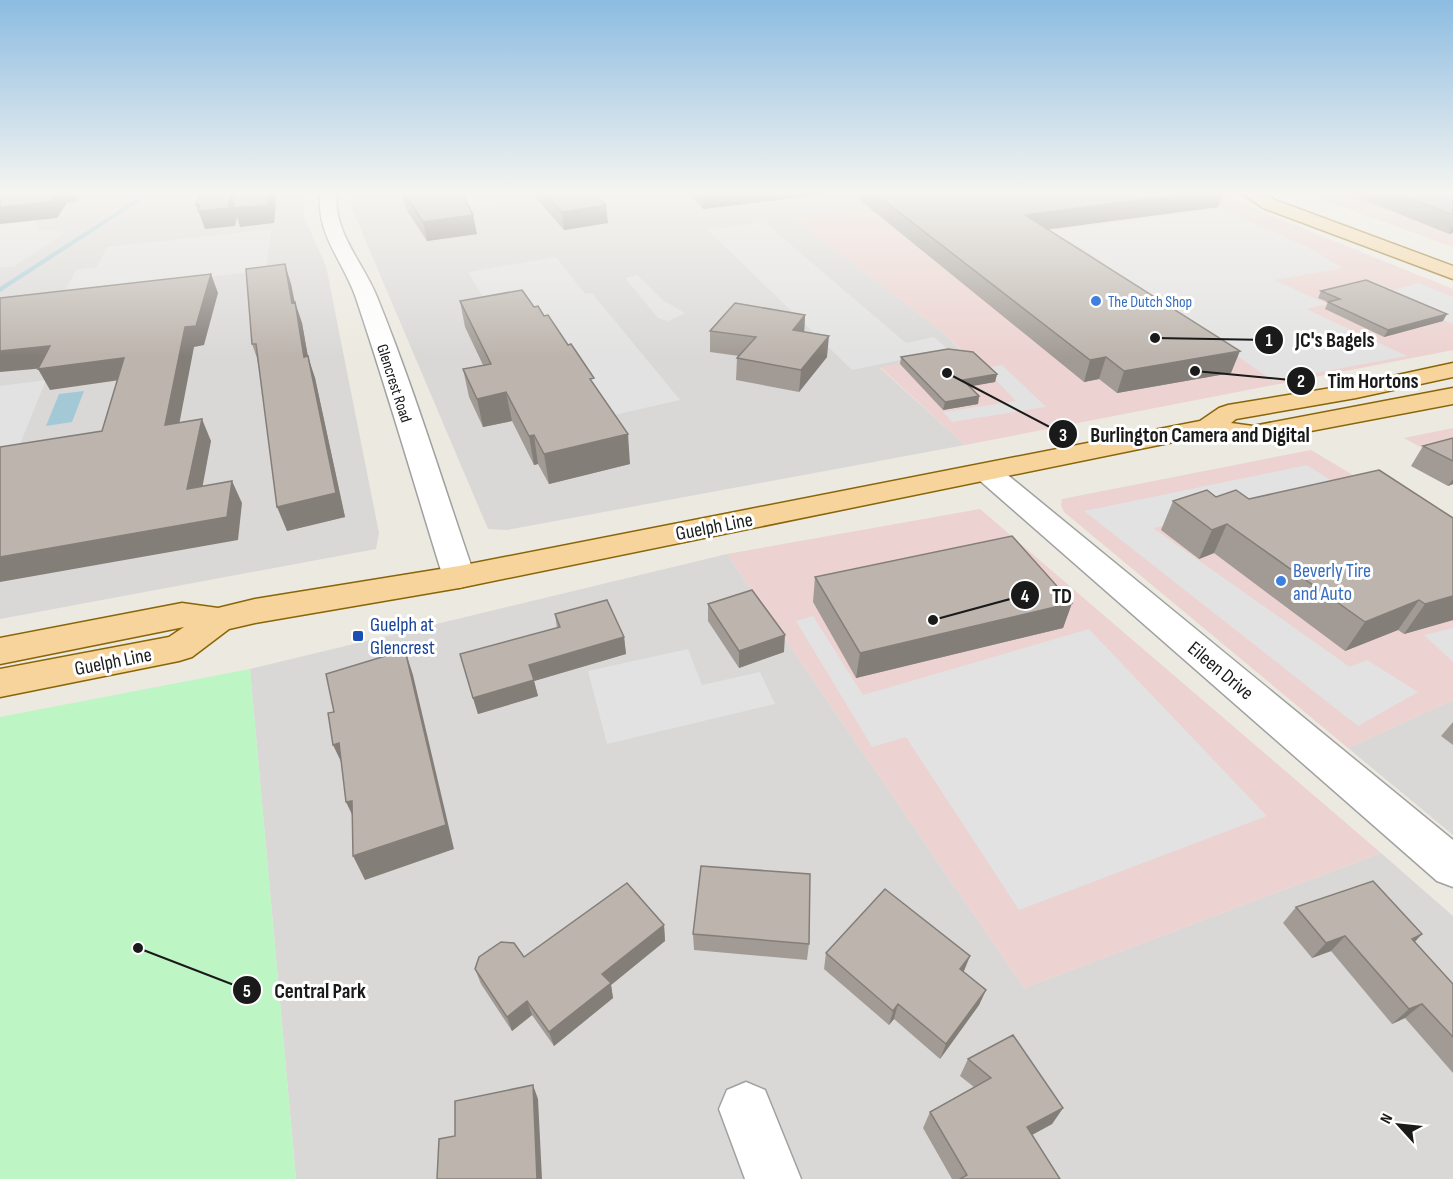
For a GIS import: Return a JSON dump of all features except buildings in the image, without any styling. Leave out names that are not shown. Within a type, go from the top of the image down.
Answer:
[{"type":"main road","points":[[1384,247],[1453,273]]},
{"type":"main road","points":[[1424,247],[1453,258]]},
{"type":"main road","name":"Guelph Line","points":[[1208,427],[1228,413],[1356,391],[1453,370]]},
{"type":"main road","name":"Guelph Line","points":[[0,651],[182,615],[218,620],[255,611],[459,577],[988,473],[1208,427],[1252,434],[1453,396]]},
{"type":"main road","name":"Guelph Line","points":[[0,683],[179,648],[218,620]]},
{"type":"street","name":"Glencrest Road","points":[[342,247],[366,295],[459,577]]},
{"type":"street","name":"Eileen Drive","points":[[988,473],[1453,867]]},
{"type":"street","points":[[746,1109],[773,1179]]},
{"type":"shaded area","points":[[0,247],[317,247],[326,266],[379,533],[376,549],[0,619]]},
{"type":"shaded area","points":[[0,247],[44,247],[13,267],[0,267]]},
{"type":"shaded area","points":[[107,247],[269,247],[266,270],[63,294],[76,270],[97,267]]},
{"type":"shaded area","points":[[368,247],[832,247],[944,333],[964,354],[880,368],[965,445],[507,530],[488,529]]},
{"type":"shaded area","points":[[726,247],[793,247],[906,343],[934,337],[949,350],[852,370]]},
{"type":"shaded area","points":[[832,247],[1349,247],[1453,289],[1453,350],[965,445],[880,367],[964,353],[944,333]]},
{"type":"shaded area","points":[[1080,247],[1307,247],[1343,268],[1274,280],[1327,304],[1306,309],[1407,356],[1273,381]]},
{"type":"shaded area","points":[[556,257],[585,294],[592,293],[680,400],[605,417],[497,320],[468,272]]},
{"type":"shaded area","points":[[637,275],[664,301],[685,313],[668,321],[658,318],[625,278]]},
{"type":"shaded area","points":[[1368,280],[1394,290],[1419,283],[1453,297],[1453,324],[1359,284]]},
{"type":"shaded area","points":[[1002,365],[1046,407],[952,422],[943,412],[1016,401],[984,368]]},
{"type":"shaded area","points":[[46,380],[18,449],[0,452],[0,386]]},
{"type":"shaded area","points":[[1453,428],[1453,465],[1404,438]]},
{"type":"shaded area","points":[[1311,450],[1453,535],[1453,700],[1348,748],[1064,512],[1061,505],[1062,499]]},
{"type":"shaded area","points":[[1307,465],[1357,497],[1221,511],[1153,528],[1350,667],[1367,660],[1418,692],[1358,726],[1084,511]]},
{"type":"shaded area","points":[[980,509],[1381,853],[1024,988],[727,554]]},
{"type":"shaded area","points":[[727,554],[1024,988],[1381,853],[1453,916],[1453,1179],[296,1179],[250,669]]},
{"type":"shaded area","points":[[813,616],[863,695],[1089,629],[1267,816],[1019,910],[906,737],[872,747],[796,621]]},
{"type":"shaded area","points":[[1453,628],[1453,662],[1424,635]]},
{"type":"shaded area","points":[[688,649],[702,685],[760,672],[775,704],[607,744],[588,671]]},
{"type":"shaded area","points":[[1453,700],[1453,835],[1348,748]]},
{"type":"green space","points":[[250,669],[296,1179],[0,1179],[0,717]]},
{"type":"water","points":[[84,391],[72,422],[46,426],[59,394]]},
{"type":"waterway","points":[[0,290],[66,247]]},
{"type":"place","name":"The Dutch Shop","points":[[1096,301]]},
{"type":"place","name":"JC's Bagels","points":[[1155,338]]},
{"type":"place","name":"Tim Hortons","points":[[1195,371]]},
{"type":"place","name":"Burlington Camera and Digital","points":[[947,373]]},
{"type":"place","name":"Beverly Tire and Auto","points":[[1281,581]]},
{"type":"place","name":"TD","points":[[933,620]]},
{"type":"place","name":"Guelph at Glencrest","points":[[358,636]]},
{"type":"place","name":"Central Park","points":[[138,948]]}]
